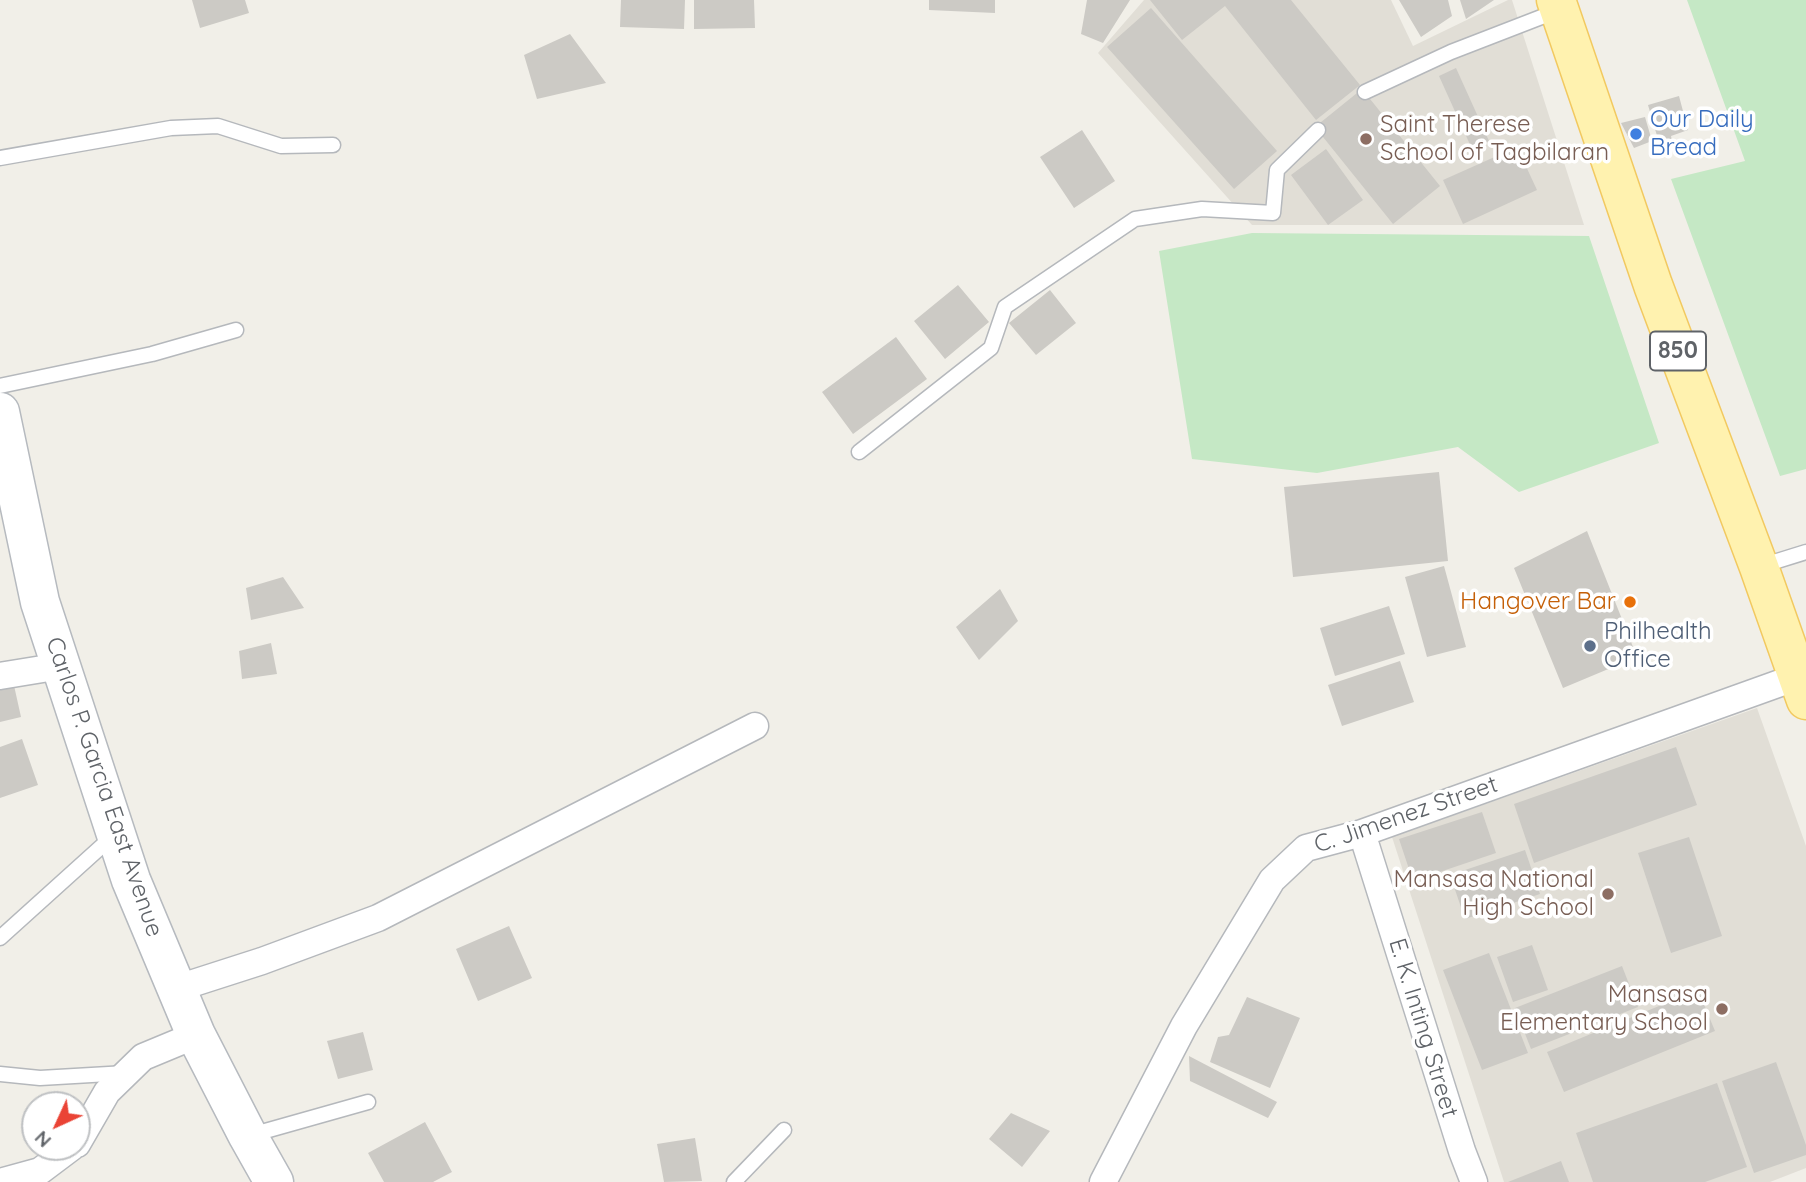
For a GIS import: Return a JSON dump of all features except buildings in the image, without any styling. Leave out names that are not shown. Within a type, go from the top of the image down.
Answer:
[{"type":"main road","name":"850","points":[[1558,5],[1653,285],[1759,567],[1801,689]]},
{"type":"main road","name":"Carlos P. Garcia East Avenue","points":[[0,412],[40,602],[131,880],[196,1035],[274,1182]]},
{"type":"street","points":[[0,676],[61,666]]},
{"type":"street","name":"C. Jimenez Street","points":[[1103,1182],[1184,1026],[1272,880],[1306,848],[1362,833],[1801,689]]},
{"type":"street","points":[[178,988],[262,961],[378,918],[755,726]]},
{"type":"street","name":"E. K. Inting Street","points":[[1362,833],[1462,1151],[1475,1182]]},
{"type":"street","points":[[91,1121],[107,1091],[143,1057],[196,1035]]},
{"type":"street","points":[[0,1182],[40,1171],[53,1161]]},
{"type":"lane","points":[[1365,92],[1558,5]]},
{"type":"lane","points":[[0,158],[171,128],[218,126],[281,146],[333,145]]},
{"type":"lane","points":[[859,452],[991,348],[1004,307],[1135,219],[1202,209],[1273,213],[1276,170],[1318,130]]},
{"type":"lane","points":[[0,386],[152,354],[236,330]]},
{"type":"lane","points":[[1759,567],[1806,551]]},
{"type":"lane","points":[[0,938],[116,833]]},
{"type":"lane","points":[[0,1074],[40,1078],[128,1073]]},
{"type":"lane","points":[[248,1136],[368,1102]]},
{"type":"lane","points":[[734,1182],[784,1130]]},
{"type":"shaded area","name":"Saint Therese School of Tagbilaran","points":[[1144,0],[1391,0],[1413,46],[1512,0],[1584,225],[1252,225],[1098,53]]},
{"type":"shaded area","name":"Mansasa National High School","points":[[1757,708],[1806,846],[1806,1168],[1770,1182],[1504,1182],[1392,837]]},
{"type":"green space","points":[[1687,0],[1806,0],[1806,469],[1780,476],[1671,179],[1745,161]]},
{"type":"green space","points":[[1252,233],[1589,236],[1659,443],[1519,492],[1458,447],[1317,473],[1192,459],[1159,251]]},
{"type":"place","name":"Our Daily Bread","points":[[1636,134]]},
{"type":"place","name":"Saint Therese School of Tagbilaran","points":[[1366,139]]},
{"type":"place","name":"Hangover Bar","points":[[1630,602]]},
{"type":"place","name":"Philhealth Office","points":[[1590,646]]},
{"type":"place","name":"Mansasa National High School","points":[[1608,894]]},
{"type":"place","name":"Mansasa Elementary School","points":[[1722,1009]]}]
